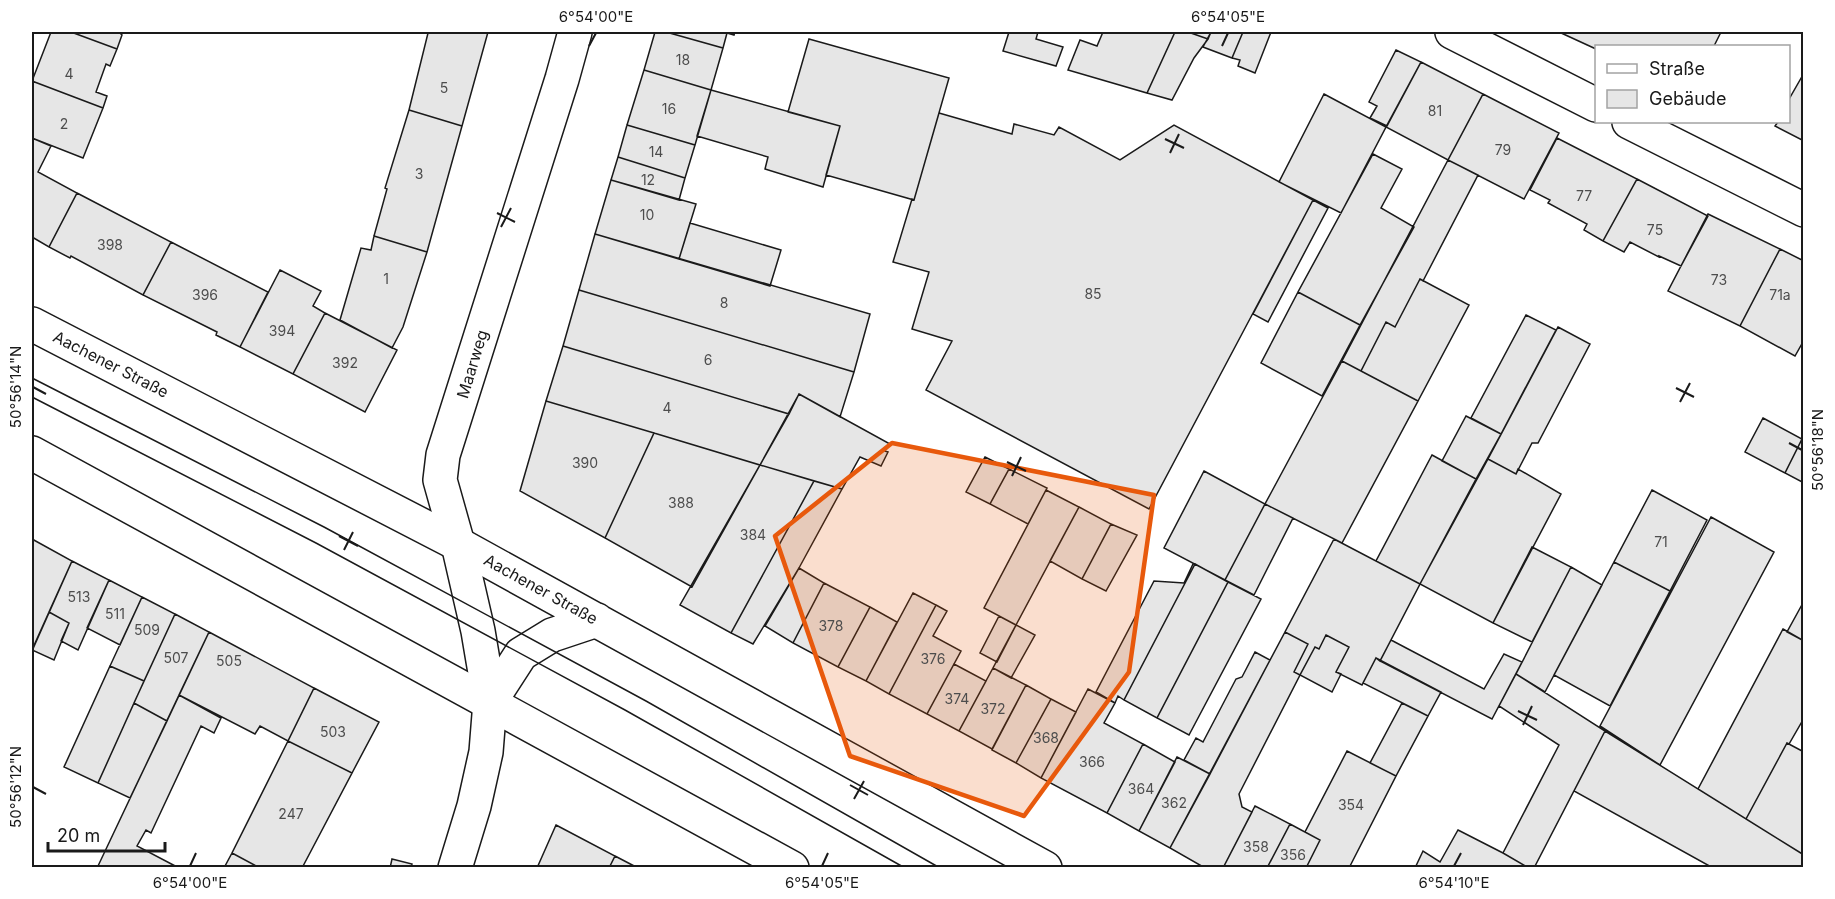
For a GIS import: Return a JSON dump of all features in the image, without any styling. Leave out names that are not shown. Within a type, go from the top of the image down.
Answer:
[{"type":"main road","name":"Maarweg","points":[[490,702],[478,631],[458,544],[440,480],[443,455],[575,32]]},
{"type":"main road","points":[[1452,32],[1595,104]]},
{"type":"main road","points":[[1631,123],[1803,210]]},
{"type":"main road","name":"Aachener Straße","points":[[32,324],[458,544],[1045,867]]},
{"type":"main road","points":[[32,453],[792,867]]},
{"type":"main road","points":[[454,867],[474,806],[486,752],[490,702],[521,654],[552,635],[597,620]]},
{"type":"highlighted area","points":[[892,443],[1154,495],[1129,672],[1024,816],[850,756],[775,536]]},
{"type":"building","points":[[51,32],[71,32],[117,49],[110,66],[106,64],[96,92],[107,96],[103,108],[32,81]]},
{"type":"building","points":[[71,32],[119,32],[122,35],[117,49]]},
{"type":"building","points":[[430,32],[488,32],[462,126],[409,110]]},
{"type":"building","points":[[655,32],[666,32],[723,48],[711,90],[644,70]]},
{"type":"building","points":[[666,32],[735,32],[734,35],[727,33],[723,48]]},
{"type":"building","points":[[1009,32],[1038,32],[1036,39],[1063,47],[1056,66],[1003,51]]},
{"type":"building","points":[[1103,32],[1175,32],[1147,93],[1068,70],[1080,40],[1097,46]]},
{"type":"building","points":[[1175,32],[1188,32],[1208,39],[1194,58],[1172,100],[1147,93]]},
{"type":"building","points":[[1188,32],[1211,32],[1208,39]]},
{"type":"building","points":[[1211,32],[1243,32],[1232,58],[1203,47]]},
{"type":"building","points":[[1243,32],[1271,32],[1255,73],[1238,66],[1240,60],[1232,58]]},
{"type":"building","points":[[1559,32],[1721,32],[1714,45],[1595,45],[1595,49]]},
{"type":"building","points":[[809,39],[949,78],[914,200],[826,175],[840,126],[788,112]]},
{"type":"building","points":[[1396,50],[1421,62],[1387,126],[1370,118],[1377,106],[1369,102]]},
{"type":"building","points":[[1421,62],[1483,94],[1448,160],[1386,127]]},
{"type":"building","points":[[644,70],[711,90],[695,145],[627,125]]},
{"type":"building","points":[[1804,73],[1804,141],[1775,126],[1777,123],[1790,123],[1790,98]]},
{"type":"building","points":[[32,81],[103,108],[83,158],[32,138]]},
{"type":"building","points":[[711,90],[840,126],[823,187],[765,169],[768,157],[697,136]]},
{"type":"building","points":[[1324,94],[1386,127],[1341,213],[1279,182]]},
{"type":"building","points":[[1483,94],[1559,133],[1524,199],[1448,160]]},
{"type":"building","points":[[409,110],[462,126],[427,252],[374,236],[387,189],[385,188]]},
{"type":"building","points":[[939,113],[1012,134],[1014,124],[1054,135],[1059,127],[1120,160],[1174,125],[1313,200],[1149,509],[926,390],[952,341],[912,329],[929,272],[893,262]]},
{"type":"building","points":[[627,125],[695,145],[685,178],[618,157]]},
{"type":"building","points":[[32,138],[51,146],[38,172],[77,193],[49,247],[32,237]]},
{"type":"building","points":[[1557,138],[1637,179],[1603,241],[1584,230],[1587,224],[1548,203],[1550,200],[1530,190]]},
{"type":"building","points":[[1373,154],[1402,169],[1381,208],[1414,227],[1360,325],[1298,292]]},
{"type":"building","points":[[618,157],[685,178],[679,200],[611,180]]},
{"type":"building","points":[[1448,160],[1478,175],[1423,281],[1420,279],[1395,327],[1386,322],[1361,371],[1342,361]]},
{"type":"building","points":[[1637,179],[1708,216],[1681,266],[1630,242],[1624,252],[1603,241]]},
{"type":"building","points":[[611,180],[696,204],[679,259],[595,234]]},
{"type":"building","points":[[77,193],[171,242],[143,295],[71,256],[70,258],[49,247]]},
{"type":"building","points":[[1313,200],[1328,208],[1268,322],[1253,314]]},
{"type":"building","points":[[1708,214],[1780,249],[1740,326],[1668,291]]},
{"type":"building","points":[[690,223],[781,250],[770,286],[679,259]]},
{"type":"building","points":[[595,234],[870,314],[854,372],[579,290]]},
{"type":"building","points":[[374,236],[427,252],[403,327],[392,348],[340,320],[361,248],[371,250]]},
{"type":"building","points":[[171,242],[268,292],[240,347],[216,335],[217,332],[143,295]]},
{"type":"building","points":[[1780,249],[1804,261],[1804,340],[1795,356],[1740,326]]},
{"type":"building","points":[[280,270],[321,291],[313,306],[325,313],[293,374],[240,347]]},
{"type":"building","points":[[1420,279],[1469,305],[1418,401],[1361,371],[1386,322],[1395,327]]},
{"type":"building","points":[[579,290],[854,372],[840,417],[799,394],[789,414],[563,346]]},
{"type":"building","points":[[1298,292],[1360,325],[1322,396],[1261,363]]},
{"type":"building","points":[[325,313],[397,350],[365,412],[293,374]]},
{"type":"building","points":[[1526,315],[1556,330],[1501,434],[1471,418]]},
{"type":"building","points":[[1558,327],[1590,344],[1538,443],[1532,443],[1516,474],[1488,459]]},
{"type":"building","points":[[563,346],[789,414],[760,465],[546,401]]},
{"type":"building","points":[[1342,361],[1418,401],[1342,543],[1265,504]]},
{"type":"building","points":[[799,394],[890,444],[885,451],[888,452],[881,466],[860,457],[842,489],[760,465]]},
{"type":"building","points":[[546,401],[654,433],[605,538],[520,491]]},
{"type":"building","points":[[1466,416],[1501,434],[1476,479],[1442,461]]},
{"type":"building","points":[[1763,418],[1802,439],[1785,473],[1745,452]]},
{"type":"building","points":[[654,433],[760,465],[692,587],[605,538]]},
{"type":"building","points":[[1802,439],[1804,440],[1804,483],[1785,473]]},
{"type":"building","points":[[1432,455],[1476,479],[1420,584],[1376,561]]},
{"type":"building","points":[[985,457],[1009,469],[990,504],[966,492]]},
{"type":"building","points":[[1488,459],[1516,474],[1518,469],[1561,494],[1493,623],[1420,584]]},
{"type":"building","points":[[760,465],[814,481],[731,633],[680,605]]},
{"type":"building","points":[[1009,469],[1047,488],[1028,524],[990,504]]},
{"type":"building","points":[[1204,471],[1265,504],[1225,580],[1164,548]]},
{"type":"building","points":[[814,481],[842,489],[799,568],[753,644],[731,633]]},
{"type":"building","points":[[1046,490],[1079,507],[1016,625],[984,608]]},
{"type":"building","points":[[1652,490],[1707,520],[1670,591],[1614,562]]},
{"type":"building","points":[[1265,504],[1293,518],[1254,595],[1225,580]]},
{"type":"building","points":[[1079,507],[1111,524],[1082,579],[1050,561]]},
{"type":"building","points":[[1711,517],[1774,552],[1660,765],[1600,726]]},
{"type":"building","points":[[1111,524],[1137,535],[1106,591],[1082,579]]},
{"type":"building","points":[[32,539],[72,561],[32,651]]},
{"type":"building","points":[[1334,539],[1420,584],[1380,661],[1376,658],[1362,685],[1336,672],[1349,647],[1326,635],[1319,649],[1315,647],[1300,675],[1294,672],[1308,644],[1285,632]]},
{"type":"building","points":[[1532,547],[1571,567],[1532,642],[1493,623]]},
{"type":"building","points":[[72,561],[109,580],[78,650],[61,641],[69,623],[49,612]]},
{"type":"building","points":[[1614,562],[1670,591],[1610,706],[1554,675]]},
{"type":"building","points":[[1195,564],[1124,700],[1118,696],[1115,703],[1096,692],[1154,581],[1184,583]]},
{"type":"building","points":[[1195,564],[1228,582],[1157,718],[1124,700]]},
{"type":"building","points":[[1571,567],[1602,585],[1545,692],[1516,674]]},
{"type":"building","points":[[799,568],[824,583],[793,643],[765,626]]},
{"type":"building","points":[[109,580],[142,597],[120,645],[87,628]]},
{"type":"building","points":[[1228,582],[1261,599],[1189,735],[1157,718]]},
{"type":"building","points":[[824,583],[870,607],[838,667],[793,643]]},
{"type":"building","points":[[913,593],[936,605],[889,694],[866,681]]},
{"type":"building","points":[[142,597],[175,614],[144,681],[110,666]]},
{"type":"building","points":[[1804,601],[1804,641],[1787,632]]},
{"type":"building","points":[[936,605],[947,611],[933,636],[961,651],[927,714],[889,694]]},
{"type":"building","points":[[870,607],[897,622],[866,681],[838,667]]},
{"type":"building","points":[[49,612],[69,623],[54,660],[32,650]]},
{"type":"building","points":[[175,614],[209,632],[167,721],[134,703]]},
{"type":"building","points":[[999,616],[1016,625],[997,662],[980,653]]},
{"type":"building","points":[[1016,625],[1035,635],[1011,678],[993,668]]},
{"type":"building","points":[[1783,629],[1804,641],[1804,718],[1789,744],[1787,743],[1746,819],[1698,789]]},
{"type":"building","points":[[209,632],[314,688],[288,741],[260,726],[255,734],[179,695]]},
{"type":"building","points":[[1285,632],[1308,644],[1294,672],[1300,675],[1239,794],[1242,807],[1252,812],[1223,868],[1205,868],[1170,848]]},
{"type":"building","points":[[1326,635],[1349,647],[1336,672],[1341,674],[1332,692],[1300,675],[1315,647],[1319,649]]},
{"type":"building","points":[[1391,640],[1484,689],[1504,654],[1522,662],[1492,719],[1380,661]]},
{"type":"building","points":[[1255,652],[1270,660],[1210,774],[1184,760],[1196,738],[1203,742],[1236,679],[1242,677]]},
{"type":"building","points":[[1376,658],[1441,692],[1428,716],[1363,683]]},
{"type":"building","points":[[954,664],[986,681],[959,731],[927,714]]},
{"type":"building","points":[[110,666],[144,681],[98,783],[64,767]]},
{"type":"building","points":[[993,668],[1026,685],[992,749],[959,731]]},
{"type":"building","points":[[1516,674],[1605,731],[1534,868],[1529,868],[1503,853],[1559,745],[1499,706]]},
{"type":"building","points":[[1026,685],[1051,699],[1016,763],[992,750]]},
{"type":"building","points":[[314,688],[379,722],[352,773],[288,741]]},
{"type":"building","points":[[1088,689],[1115,703],[1104,723],[1143,744],[1107,813],[1041,778]]},
{"type":"building","points":[[179,695],[221,718],[214,733],[201,726],[151,833],[146,830],[137,846],[179,868],[100,868],[98,866]]},
{"type":"building","points":[[1051,699],[1076,712],[1041,778],[1016,763]]},
{"type":"building","points":[[134,703],[167,721],[130,798],[98,783]]},
{"type":"building","points":[[1402,703],[1428,716],[1396,776],[1370,763]]},
{"type":"building","points":[[1605,731],[1804,855],[1804,868],[1713,868],[1574,791]]},
{"type":"building","points":[[288,741],[352,773],[302,868],[260,868],[232,853]]},
{"type":"building","points":[[1787,743],[1804,752],[1804,855],[1746,819]]},
{"type":"building","points":[[1143,744],[1175,762],[1139,831],[1107,813]]},
{"type":"building","points":[[1347,751],[1396,776],[1349,868],[1306,868],[1320,840],[1305,832]]},
{"type":"building","points":[[1177,757],[1210,774],[1170,848],[1139,831]]},
{"type":"building","points":[[1255,806],[1290,824],[1267,868],[1223,868]]},
{"type":"building","points":[[1290,824],[1320,840],[1306,868],[1267,868]]},
{"type":"building","points":[[556,825],[615,856],[609,868],[537,868]]},
{"type":"building","points":[[1458,830],[1529,868],[1415,868],[1423,851],[1440,862]]},
{"type":"building","points":[[232,853],[260,868],[224,868]]},
{"type":"building","points":[[615,856],[638,868],[609,868]]},
{"type":"building","points":[[392,859],[412,864],[411,868],[390,868]]},
{"type":"tram line","points":[[32,378],[324,527],[646,701],[940,868]]},
{"type":"tram line","points":[[32,397],[316,543],[625,710],[905,868]]}]
